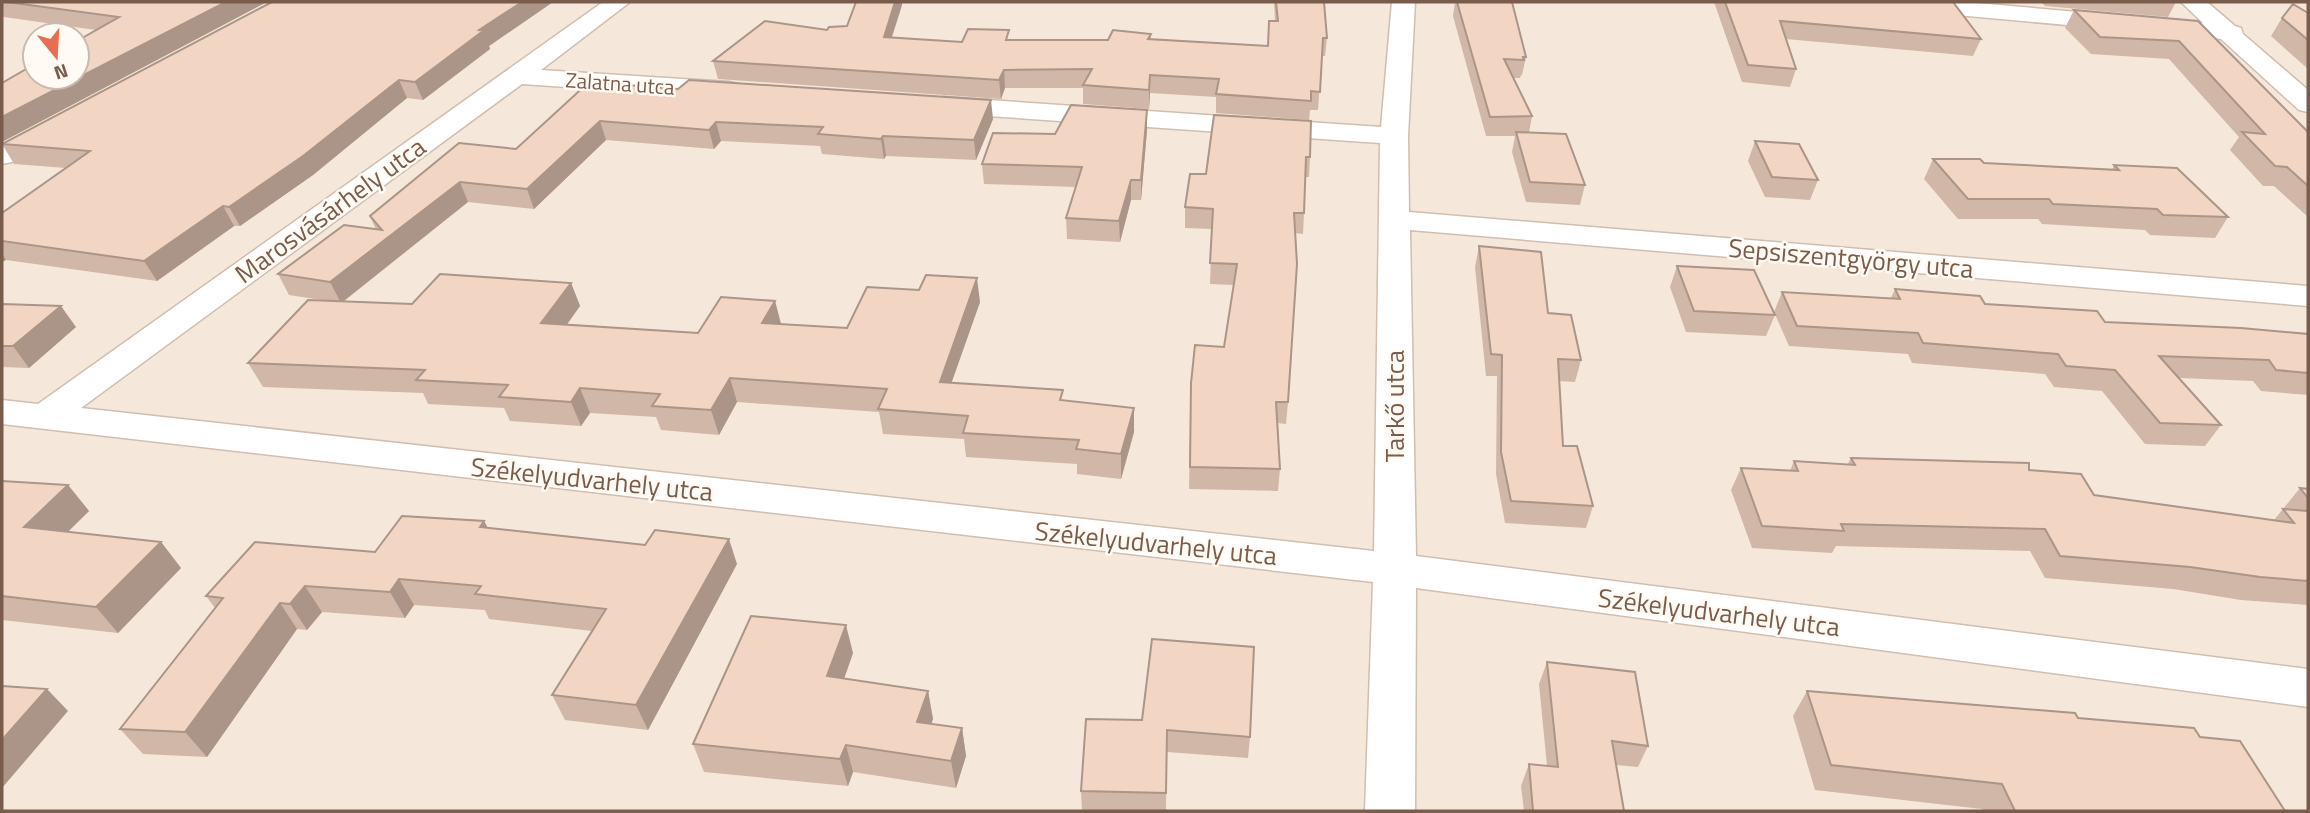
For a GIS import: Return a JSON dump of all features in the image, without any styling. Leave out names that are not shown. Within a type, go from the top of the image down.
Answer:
[{"type":"street","name":"Marosvásárhely utca","points":[[14,415],[517,76],[618,2]]},
{"type":"street","name":"Tarkő utca","points":[[1390,811],[1395,569],[1394,136],[1404,2]]},
{"type":"street","points":[[1890,2],[2232,33]]},
{"type":"street","points":[[2193,2],[2232,33],[2308,104]]},
{"type":"street","name":"Zalatna utca","points":[[517,76],[754,92]]},
{"type":"street","points":[[920,103],[1394,136]]},
{"type":"street","points":[[2,156],[74,117]]},
{"type":"street","name":"Sepsiszentgyörgy utca","points":[[1394,220],[2308,296]]},
{"type":"street","name":"Székelyudvarhely utca","points":[[14,415],[1395,569],[2308,688]]},
{"type":"shaded area","points":[[2,2],[2308,2],[2308,811],[2,811]]},
{"type":"building","points":[[7,2],[226,2],[91,71],[91,33],[119,17]]},
{"type":"building","points":[[272,2],[522,2],[479,30],[483,31],[415,82],[399,80],[303,156],[229,207],[223,206],[144,261],[2,241],[2,213],[90,151],[2,144]]},
{"type":"building","points":[[856,2],[895,2],[884,37],[962,42],[968,29],[1009,30],[1006,40],[1108,40],[1113,30],[1151,34],[1148,39],[1268,46],[1269,21],[1278,21],[1276,2],[1324,2],[1327,38],[1323,38],[1320,92],[1311,91],[1311,101],[1216,94],[1219,79],[1150,75],[1149,90],[1083,85],[1092,69],[1004,70],[999,80],[713,61],[765,21],[827,30],[829,27],[847,26]]},
{"type":"building","points":[[1457,2],[1512,2],[1526,57],[1523,57],[1524,60],[1504,59],[1532,116],[1490,117]]},
{"type":"building","points":[[1725,2],[1953,2],[1981,39],[1780,21],[1796,69],[1748,65]]},
{"type":"building","points":[[2293,4],[2308,13],[2308,40],[2282,18]]},
{"type":"building","points":[[2074,10],[2198,21],[2308,132],[2308,186],[2287,167],[2275,166],[2242,132],[2265,134],[2179,41],[2100,37]]},
{"type":"building","points":[[21,72],[21,91],[53,91],[2,117],[2,83]]},
{"type":"building","points":[[689,80],[991,100],[974,140],[883,136],[881,139],[818,134],[823,127],[716,122],[709,130],[600,121],[527,189],[460,182],[330,282],[278,274],[344,225],[382,230],[370,216],[459,143],[516,149],[589,82],[678,89]]},
{"type":"building","points":[[1071,105],[1147,110],[1141,180],[1131,180],[1119,221],[1066,218],[1082,167],[982,164],[993,133],[1055,134]]},
{"type":"building","points":[[1214,115],[1311,121],[1310,157],[1306,157],[1304,213],[1294,213],[1297,264],[1288,402],[1276,402],[1280,469],[1190,467],[1191,383],[1195,345],[1224,347],[1237,264],[1210,263],[1213,209],[1185,207],[1190,174],[1206,174]]},
{"type":"building","points":[[1516,132],[1566,134],[1585,185],[1530,182]]},
{"type":"building","points":[[1755,141],[1799,144],[1818,180],[1772,177]]},
{"type":"building","points":[[1933,159],[1980,159],[1984,163],[2119,170],[2114,165],[2177,168],[2228,217],[2163,215],[2157,209],[2053,204],[2049,199],[1968,199]]},
{"type":"building","points":[[1479,246],[1541,252],[1548,313],[1571,315],[1581,360],[1558,359],[1563,446],[1577,446],[1593,506],[1511,501],[1501,452],[1502,355],[1491,354]]},
{"type":"building","points":[[1677,266],[1754,270],[1775,315],[1694,311]]},
{"type":"building","points":[[440,274],[571,283],[541,323],[698,333],[721,297],[775,301],[762,323],[847,328],[867,287],[919,290],[926,275],[977,278],[940,382],[1063,390],[1060,400],[1134,408],[1121,454],[1076,449],[1079,440],[963,433],[968,416],[878,409],[887,389],[730,378],[711,410],[652,406],[660,394],[580,388],[571,402],[499,397],[508,385],[416,380],[425,370],[248,363],[308,300],[412,304]]},
{"type":"building","points":[[1895,289],[1980,296],[1985,304],[2097,311],[2105,322],[2308,334],[2308,373],[2276,370],[2269,360],[2159,356],[2221,425],[2160,423],[2115,370],[2066,366],[2058,354],[1923,343],[1918,333],[1797,326],[1782,292],[1900,299]]},
{"type":"building","points":[[2,304],[61,306],[13,346],[2,346]]},
{"type":"building","points":[[1851,458],[2029,463],[2029,470],[2081,474],[2094,495],[2294,523],[2283,509],[2308,511],[2308,581],[2060,556],[2045,529],[1841,524],[1844,531],[1762,526],[1741,468],[1798,471],[1794,461],[1855,465]]},
{"type":"building","points":[[2,481],[68,485],[24,527],[161,542],[96,607],[2,596]]},
{"type":"building","points":[[2300,488],[2308,489],[2308,498]]},
{"type":"building","points":[[402,516],[484,521],[480,527],[645,545],[655,530],[729,539],[636,705],[552,695],[606,609],[475,594],[481,586],[399,579],[390,592],[305,586],[290,604],[280,603],[185,732],[120,729],[223,598],[206,596],[255,542],[375,552]]},
{"type":"building","points":[[751,616],[846,625],[827,676],[928,691],[917,722],[962,728],[951,761],[846,745],[840,759],[693,744]]},
{"type":"building","points":[[1152,639],[1254,647],[1250,737],[1167,730],[1166,793],[1081,791],[1086,719],[1142,720]]},
{"type":"building","points":[[1547,662],[1635,672],[1648,746],[1612,741],[1624,811],[1533,811],[1529,764],[1558,767]]},
{"type":"building","points":[[2,686],[47,689],[2,740]]},
{"type":"building","points":[[1807,691],[2075,713],[2078,718],[2194,728],[2200,737],[2240,741],[2285,811],[2015,811],[2002,784],[1831,765]]}]
